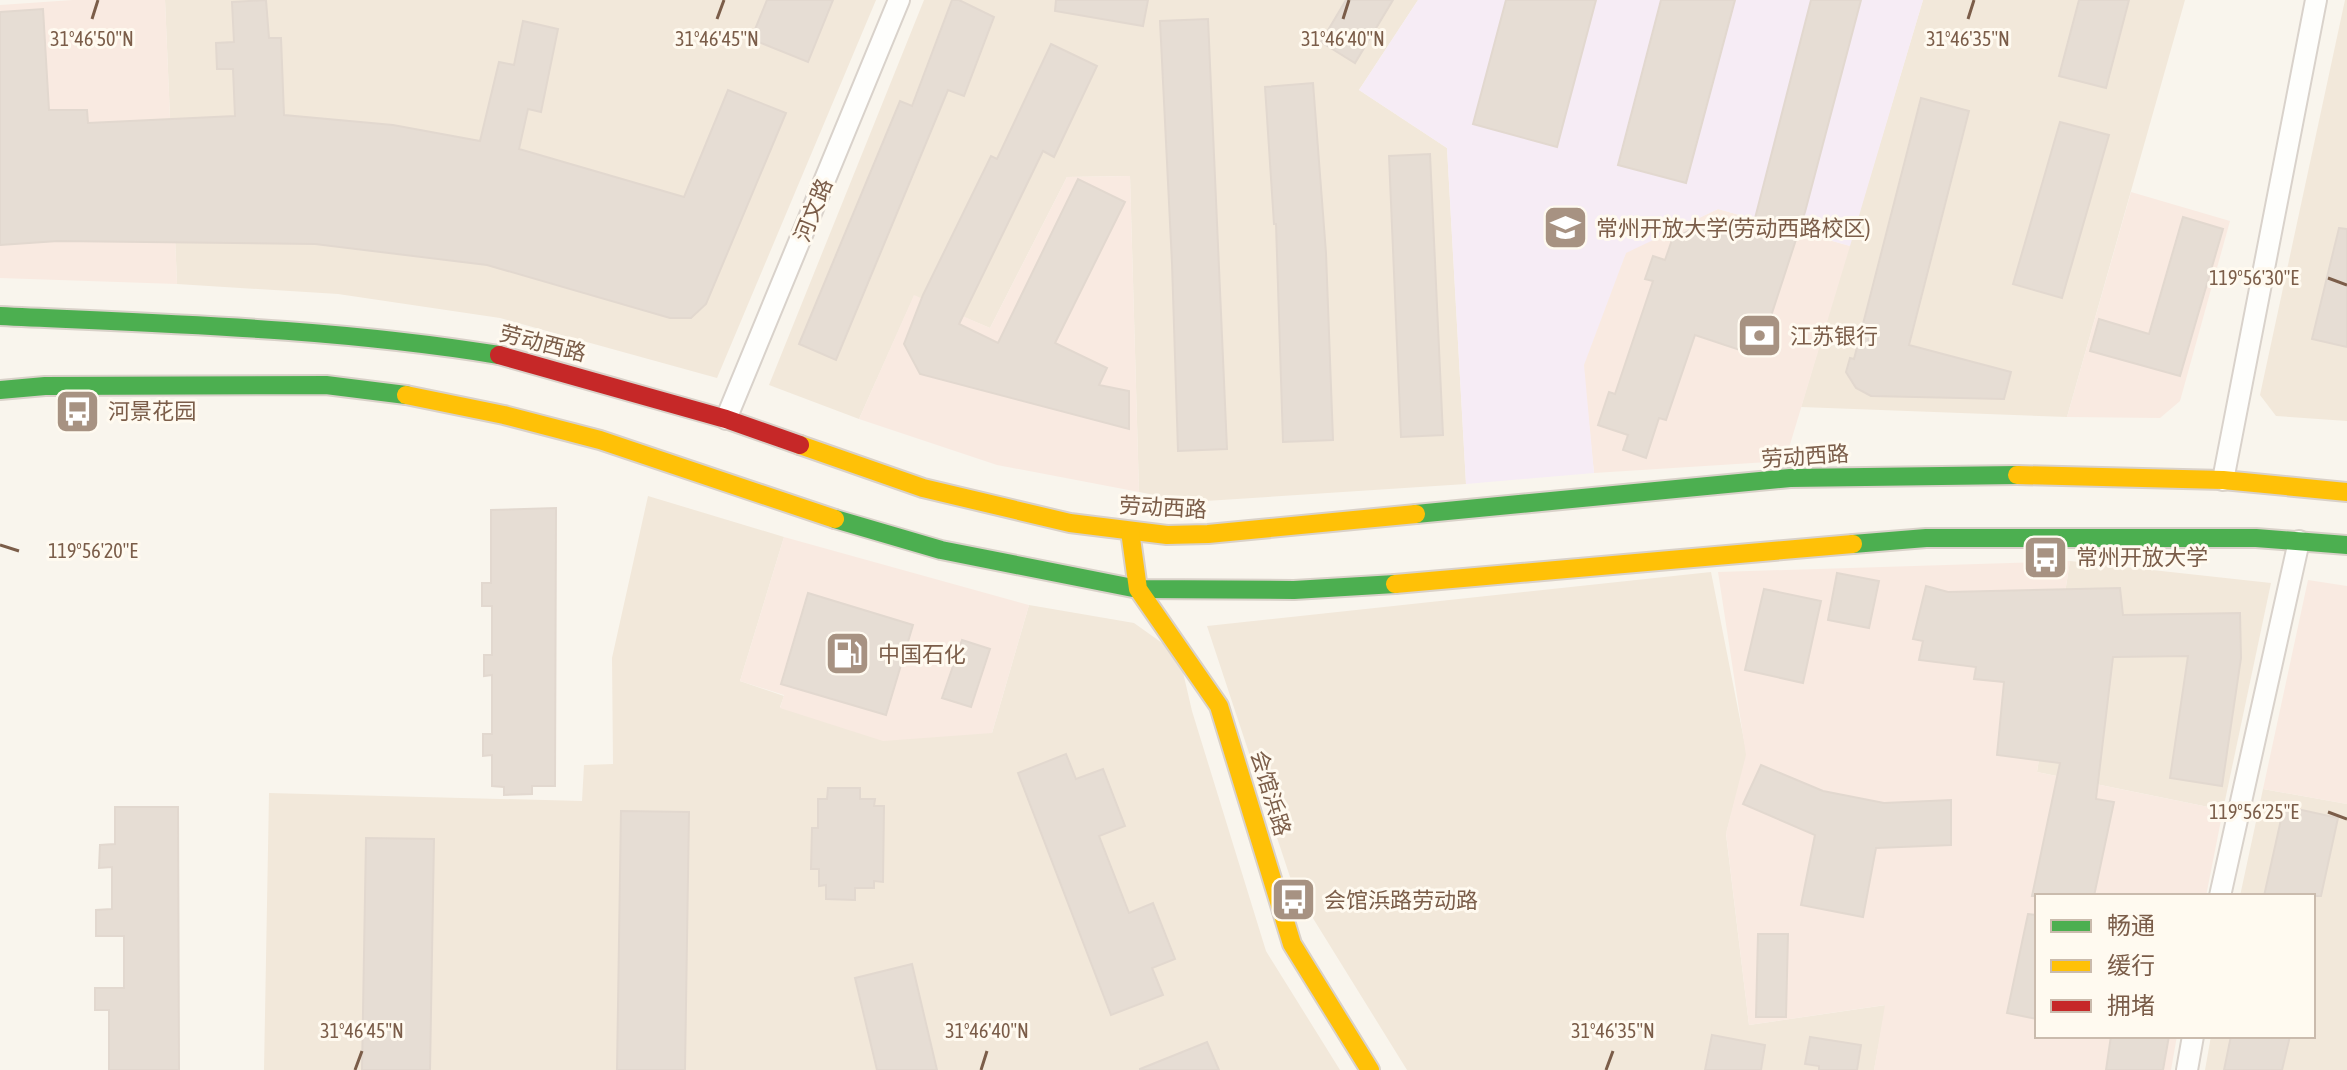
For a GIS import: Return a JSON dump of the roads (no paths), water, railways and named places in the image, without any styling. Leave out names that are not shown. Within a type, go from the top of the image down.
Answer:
[{"type":"main road","name":"劳动西路","points":[[0,316],[337,333],[419,342],[514,358],[726,419],[923,488],[1070,523],[1167,535],[1208,534],[1790,478],[1962,474],[2223,480],[2347,492]]},
{"type":"main road","points":[[0,390],[45,386],[310,385],[406,395],[504,415],[600,440],[824,516],[941,550],[1138,589],[1294,590],[1439,581],[1926,538],[2256,538],[2347,545]]},
{"type":"main road","name":"会馆浜路","points":[[1130,531],[1138,589],[1219,706],[1292,944],[1370,1070]]},
{"type":"street","name":"河文路","points":[[726,419],[899,0]]},
{"type":"street","points":[[2223,480],[2316,0]]},
{"type":"street","points":[[2220,894],[2299,541]]},
{"type":"street","points":[[2187,1070],[2193,1038]]},
{"type":"place","name":"常州开放大学(劳动西路校区)","points":[[1565,228]]},
{"type":"place","name":"江苏银行","points":[[1759,336]]},
{"type":"place","name":"河景花园","points":[[77,411]]},
{"type":"place","name":"常州开放大学","points":[[2045,557]]},
{"type":"place","name":"中国石化","points":[[847,654]]},
{"type":"place","name":"会馆浜路劳动路","points":[[1293,900]]}]
